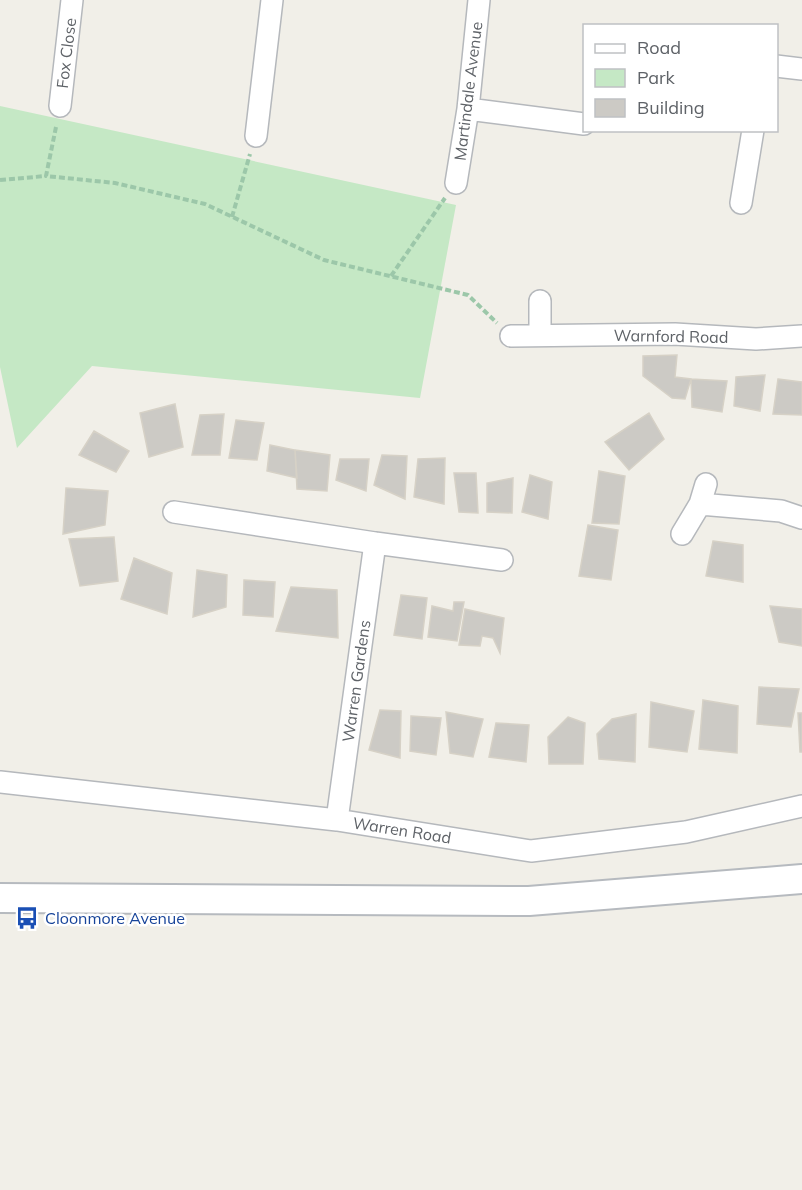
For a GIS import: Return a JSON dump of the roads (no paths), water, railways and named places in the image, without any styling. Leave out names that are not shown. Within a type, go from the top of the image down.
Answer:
[{"type":"street","name":"Fox Close","points":[[60,106],[72,0]]},
{"type":"street","points":[[256,136],[272,0]]},
{"type":"street","name":"Martindale Avenue","points":[[456,183],[468,109],[479,0]]},
{"type":"street","points":[[778,66],[802,69]]},
{"type":"street","points":[[468,109],[583,124]]},
{"type":"street","points":[[741,203],[753,132]]},
{"type":"street","points":[[540,301],[540,335]]},
{"type":"street","name":"Warnford Road","points":[[511,336],[675,334],[756,339],[802,336]]},
{"type":"street","points":[[682,534],[700,504],[706,484]]},
{"type":"street","points":[[700,504],[781,511],[802,518]]},
{"type":"street","points":[[174,512],[502,560]]},
{"type":"street","name":"Warren Gardens","points":[[337,820],[375,543]]},
{"type":"street","name":"Warren Road","points":[[0,782],[337,820],[531,851],[686,832],[802,806]]},
{"type":"street","points":[[0,898],[529,901],[802,879]]},
{"type":"place","name":"Cloonmore Avenue","points":[[27,918]]}]
